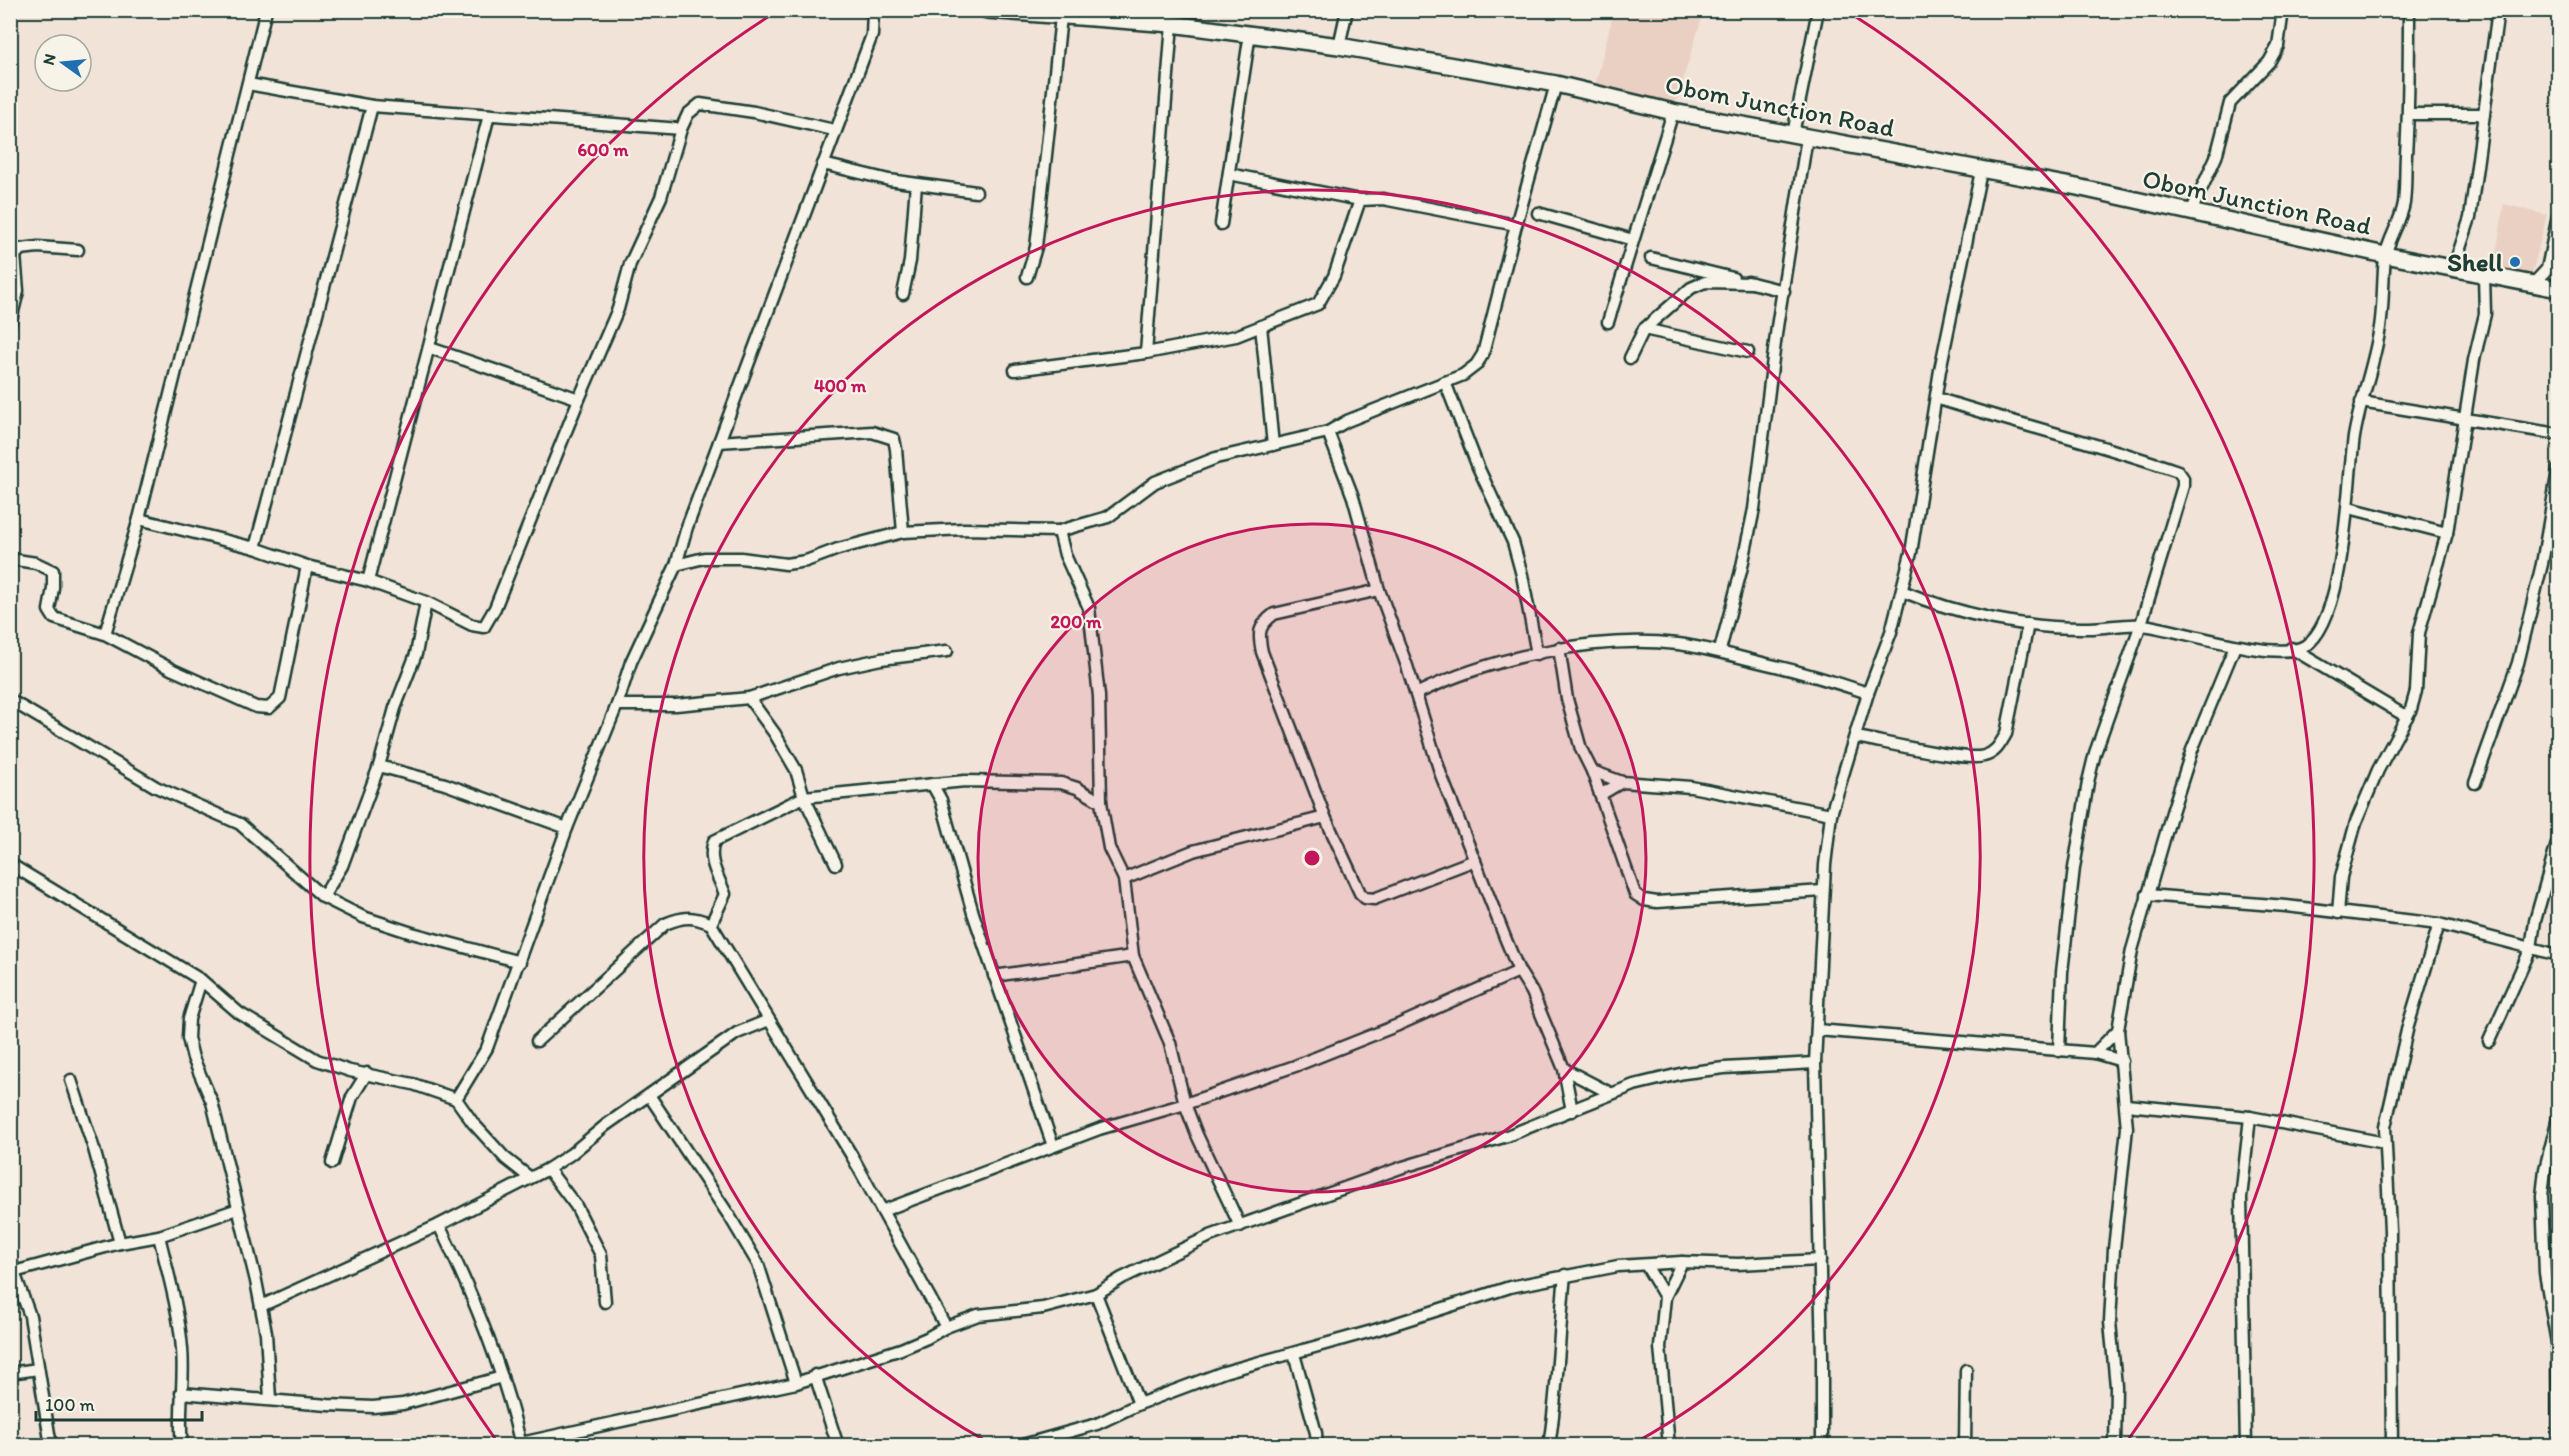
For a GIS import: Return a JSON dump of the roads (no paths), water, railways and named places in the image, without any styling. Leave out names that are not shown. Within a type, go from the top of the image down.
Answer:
[{"type":"main road","name":"Obom Junction Road","points":[[987,10],[1172,24],[1250,33],[1339,46],[1556,84],[1673,112],[1974,167],[2484,276],[2559,289]]},
{"type":"street","points":[[105,634],[139,519],[266,10]]},
{"type":"street","points":[[456,1099],[487,1048],[567,828],[631,662],[676,565],[687,527],[834,130],[872,35],[873,10]]},
{"type":"street","points":[[1339,46],[1347,10]]},
{"type":"street","points":[[1720,650],[1741,571],[1754,509],[1784,291],[1800,135],[1818,10]]},
{"type":"street","points":[[2191,212],[2216,157],[2230,103],[2269,62],[2278,46],[2283,10]]},
{"type":"street","points":[[1902,591],[1931,603],[2028,624],[2089,628],[2141,624],[2235,646],[2276,650],[2304,647],[2320,631],[2336,580],[2349,508],[2352,458],[2361,402],[2380,332],[2385,255],[2404,205],[2409,114],[2409,10]]},
{"type":"street","points":[[2453,269],[2470,218],[2498,10]]},
{"type":"street","points":[[1027,277],[1036,247],[1039,225],[1061,17]]},
{"type":"street","points":[[1146,353],[1172,24]]},
{"type":"street","points":[[1221,224],[1250,33]]},
{"type":"street","points":[[248,84],[372,106],[681,129]]},
{"type":"street","points":[[676,565],[704,558],[741,558],[786,564],[806,561],[838,549],[903,532],[964,529],[1059,531],[1108,517],[1155,482],[1215,458],[1328,432],[1347,421],[1462,375],[1476,365],[1483,354],[1516,225],[1556,84]]},
{"type":"street","points":[[139,519],[255,548],[308,566],[368,581],[426,602],[472,625],[484,627],[495,608],[579,399],[618,309],[630,264],[661,196],[681,129],[688,114],[700,104],[754,112],[834,130]]},
{"type":"street","points":[[255,548],[372,106]]},
{"type":"street","points":[[1608,322],[1673,112]]},
{"type":"street","points":[[2409,114],[2484,114]]},
{"type":"street","points":[[368,581],[489,115]]},
{"type":"street","points":[[823,164],[888,180],[976,192]]},
{"type":"street","points":[[1822,1446],[1815,1063],[1823,891],[1831,814],[1868,693],[1882,660],[1902,591],[1924,479],[1936,398],[1980,176],[1974,167]]},
{"type":"street","points":[[1229,174],[1359,200],[1383,199],[1516,225]]},
{"type":"street","points":[[903,294],[910,261],[916,184]]},
{"type":"street","points":[[1015,370],[1146,353],[1236,336],[1318,304],[1334,276],[1359,200]]},
{"type":"street","points":[[1538,213],[1633,240]]},
{"type":"street","points":[[2534,283],[2547,269],[2559,216]]},
{"type":"street","points":[[10,324],[18,291],[13,254],[21,249],[38,247],[78,250]]},
{"type":"street","points":[[1651,258],[1784,291]]},
{"type":"street","points":[[2338,913],[2341,877],[2355,822],[2378,770],[2407,717],[2416,691],[2419,633],[2447,533],[2474,360],[2485,314],[2484,276]]},
{"type":"street","points":[[1630,358],[1644,329],[1697,285],[1705,282],[1752,283]]},
{"type":"street","points":[[1261,326],[1273,445]]},
{"type":"street","points":[[1644,329],[1748,352]]},
{"type":"street","points":[[430,348],[579,399]]},
{"type":"street","points":[[1445,382],[1483,478],[1513,542],[1522,575],[1528,619],[1537,654]]},
{"type":"street","points":[[1936,398],[2052,434],[2128,453],[2178,471],[2183,478],[2183,486],[2141,624],[2095,753],[2088,782],[2074,868],[2064,960],[2059,1051]]},
{"type":"street","points":[[2361,402],[2559,434]]},
{"type":"street","points":[[719,442],[872,432],[884,434],[894,439],[896,449],[903,532]]},
{"type":"street","points":[[1328,432],[1353,497],[1379,590],[1416,693],[1441,775],[1519,971],[1532,992],[1564,1069],[1572,1111]]},
{"type":"street","points":[[2475,783],[2518,663],[2544,553],[2559,470]]},
{"type":"street","points":[[2349,508],[2447,533]]},
{"type":"street","points":[[1059,531],[1065,555],[1089,608],[1099,696],[1101,802],[1109,848],[1124,879],[1133,956],[1170,1042],[1185,1104],[1197,1135],[1240,1226]]},
{"type":"street","points":[[10,559],[36,563],[53,571],[49,610],[54,618],[105,634],[256,707],[269,708],[280,698],[308,566]]},
{"type":"street","points":[[1379,590],[1274,614],[1263,622],[1258,632],[1262,652],[1325,817],[1360,893],[1365,898],[1374,899],[1475,860]]},
{"type":"street","points":[[324,897],[342,866],[379,766],[395,708],[416,654],[426,602]]},
{"type":"street","points":[[1856,737],[1964,756],[1983,757],[1997,750],[2006,734],[2028,624]]},
{"type":"street","points":[[1416,693],[1479,669],[1559,648],[1633,643],[1676,644],[1720,650],[1805,672],[1868,693]]},
{"type":"street","points":[[2115,1446],[2116,1386],[2110,1322],[2114,1249],[2127,1128],[2118,1030],[2132,950],[2147,895],[2192,750],[2235,646]]},
{"type":"street","points":[[1559,648],[1567,699],[1581,749],[1592,771],[1635,894],[1644,900],[1657,902],[1823,891]]},
{"type":"street","points":[[2291,648],[2407,717]]},
{"type":"street","points":[[616,705],[676,705],[749,698],[839,668],[881,659],[947,651]]},
{"type":"street","points":[[749,698],[775,734],[796,770],[804,797],[836,864]]},
{"type":"street","points":[[10,700],[156,787],[240,824],[324,897],[363,917],[412,933],[520,962]]},
{"type":"street","points":[[379,766],[445,784],[567,828]]},
{"type":"street","points":[[1592,771],[1622,782],[1691,787],[1831,814]]},
{"type":"street","points":[[711,924],[725,894],[711,861],[710,851],[714,841],[804,797],[964,781],[1061,783],[1077,788],[1101,802]]},
{"type":"street","points":[[1600,795],[1622,782]]},
{"type":"street","points":[[932,784],[941,800],[973,913],[1053,1146]]},
{"type":"street","points":[[1124,879],[1193,851],[1325,817]]},
{"type":"street","points":[[2489,1041],[2531,948],[2535,921],[2559,840]]},
{"type":"street","points":[[10,864],[201,980],[239,1013],[316,1060],[350,1071],[436,1090],[456,1099],[473,1124],[505,1158],[529,1177]]},
{"type":"street","points":[[2147,895],[2286,906],[2439,924],[2559,955]]},
{"type":"street","points":[[537,1041],[665,924],[683,916],[696,917],[711,924],[738,964],[769,1020],[852,1156],[946,1327]]},
{"type":"street","points":[[2392,1446],[2390,1231],[2385,1143],[2389,1104],[2408,1026],[2439,924]]},
{"type":"street","points":[[994,976],[1133,956]]},
{"type":"street","points":[[882,1211],[1053,1146],[1295,1066],[1398,1025],[1519,971]]},
{"type":"street","points":[[201,980],[189,1019],[188,1038],[193,1058],[212,1102],[261,1306],[266,1334],[270,1399]]},
{"type":"street","points":[[261,1306],[439,1225],[548,1169],[737,1033],[769,1020]]},
{"type":"street","points":[[1816,1030],[2095,1053],[2122,1061]]},
{"type":"street","points":[[2095,1053],[2118,1030]]},
{"type":"street","points":[[439,1225],[464,1276],[502,1377],[521,1444],[796,1383],[815,1375],[902,1349],[946,1327],[978,1315],[1043,1308],[1096,1294],[1122,1278],[1210,1236],[1403,1167],[1507,1136],[1572,1111],[1610,1093],[1644,1082],[1684,1073],[1724,1068],[1815,1063]]},
{"type":"street","points":[[1564,1069],[1610,1093]]},
{"type":"street","points":[[332,1163],[352,1097],[367,1073]]},
{"type":"street","points":[[70,1080],[94,1149],[120,1243]]},
{"type":"street","points":[[649,1095],[730,1217],[758,1264],[796,1383]]},
{"type":"street","points":[[2126,1105],[2250,1117],[2385,1143]]},
{"type":"street","points":[[2246,1446],[2241,1198],[2250,1117]]},
{"type":"street","points":[[2558,1446],[2557,1343],[2545,1273],[2542,1196],[2545,1169],[2559,1118]]},
{"type":"street","points":[[548,1169],[576,1206],[602,1255],[605,1302]]},
{"type":"street","points":[[14,1272],[120,1243],[159,1236],[238,1209]]},
{"type":"street","points":[[159,1236],[178,1316],[183,1351],[182,1446]]},
{"type":"street","points":[[10,1256],[30,1316],[51,1446]]},
{"type":"street","points":[[1025,1445],[1097,1424],[1139,1404],[1224,1372],[1294,1354],[1510,1287],[1594,1269],[1682,1262],[1738,1264],[1820,1260]]},
{"type":"street","points":[[1669,1446],[1660,1347],[1665,1297],[1682,1262]]},
{"type":"street","points":[[1646,1265],[1665,1297]]},
{"type":"street","points":[[1548,1446],[1557,1392],[1565,1275]]},
{"type":"street","points":[[1096,1294],[1139,1404]]},
{"type":"street","points":[[1294,1354],[1316,1433],[1317,1446]]},
{"type":"street","points":[[10,1373],[38,1369]]},
{"type":"street","points":[[1965,1446],[1966,1370]]},
{"type":"street","points":[[815,1375],[838,1446]]},
{"type":"street","points":[[181,1393],[328,1405],[383,1406],[403,1404],[502,1377]]},
{"type":"place","name":"Shell","points":[[2515,262]]}]
